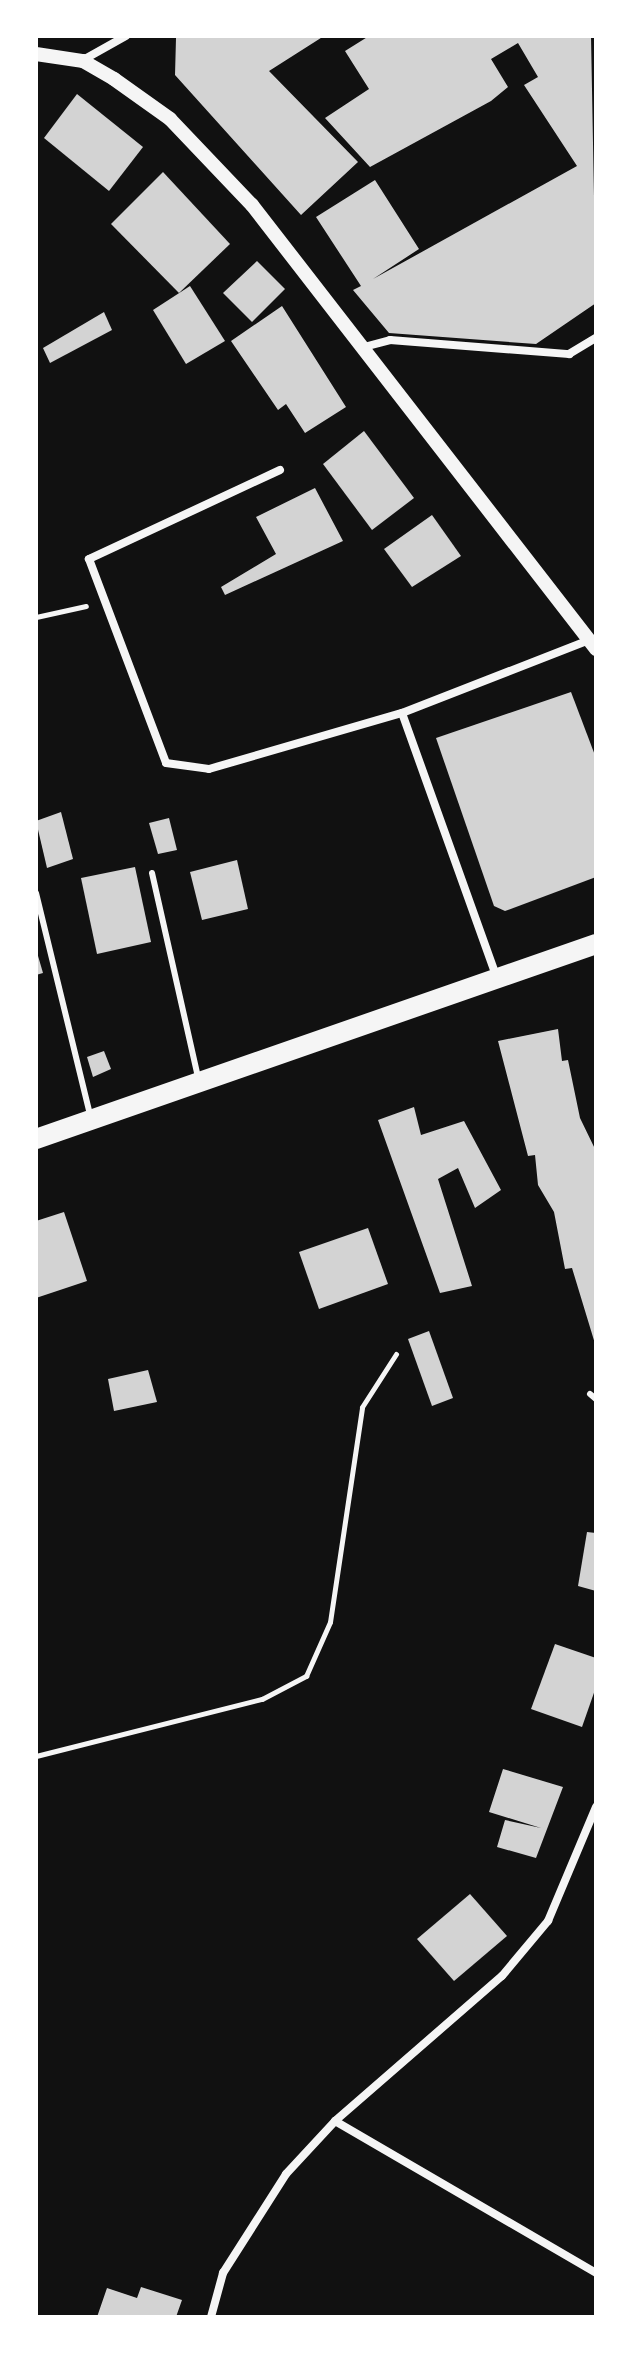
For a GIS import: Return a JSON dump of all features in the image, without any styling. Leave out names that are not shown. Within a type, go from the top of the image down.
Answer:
[{"type":"main road","points":[[36,1139],[596,944]]},
{"type":"street","points":[[83,61],[126,36]]},
{"type":"street","points":[[36,54],[83,61],[170,119],[252,205],[593,644],[402,713],[209,769],[166,763],[89,559],[280,470]]},
{"type":"street","points":[[364,347],[390,340],[569,354],[594,344]]},
{"type":"street","points":[[402,713],[497,977]]},
{"type":"street","points":[[211,2317],[223,2273],[286,2174],[335,2121],[502,1976],[548,1921],[596,1807]]},
{"type":"street","points":[[335,2121],[596,2273]]},
{"type":"lane","points":[[152,873],[199,1081]]},
{"type":"lane","points":[[36,893],[91,1119]]},
{"type":"path","points":[[36,617],[105,602]]},
{"type":"path","points":[[36,1756],[262,1699],[306,1676],[330,1622],[362,1407],[396,1354]]},
{"type":"building","points":[[324,36],[269,71],[358,162],[301,215],[175,75],[176,38]]},
{"type":"building","points":[[369,36],[591,36],[596,303],[536,344],[389,333],[353,290],[361,286],[316,217],[375,180],[419,249],[373,279],[577,166],[524,85],[538,77],[518,43],[491,59],[508,87],[491,101],[370,167],[325,118],[369,89],[345,51]]},
{"type":"building","points":[[77,94],[143,147],[109,191],[44,138]]},
{"type":"building","points":[[163,172],[230,244],[179,293],[111,224]]},
{"type":"building","points":[[257,261],[285,289],[252,322],[223,293]]},
{"type":"building","points":[[190,286],[225,341],[186,364],[153,310]]},
{"type":"building","points":[[282,306],[346,407],[305,433],[286,404],[278,410],[231,341]]},
{"type":"building","points":[[104,312],[112,330],[50,363],[43,348]]},
{"type":"building","points":[[364,431],[414,498],[372,530],[323,464]]},
{"type":"building","points":[[315,488],[343,541],[225,595],[221,587],[276,554],[256,517]]},
{"type":"building","points":[[432,515],[461,556],[412,587],[384,549]]},
{"type":"building","points":[[571,692],[596,758],[596,877],[505,911],[494,906],[436,738]]},
{"type":"building","points":[[61,812],[73,859],[47,868],[36,821]]},
{"type":"building","points":[[169,818],[177,850],[158,854],[149,823]]},
{"type":"building","points":[[237,860],[248,909],[202,920],[190,872]]},
{"type":"building","points":[[135,867],[151,942],[97,954],[81,878]]},
{"type":"building","points":[[36,949],[43,973],[36,975]]},
{"type":"building","points":[[558,1029],[562,1061],[568,1060],[580,1118],[596,1151],[596,1347],[572,1268],[565,1269],[554,1212],[538,1185],[535,1155],[528,1156],[498,1041]]},
{"type":"building","points":[[104,1051],[111,1069],[93,1077],[87,1057]]},
{"type":"building","points":[[414,1107],[421,1135],[464,1121],[501,1190],[475,1208],[458,1168],[438,1179],[472,1286],[440,1293],[378,1120]]},
{"type":"building","points":[[64,1212],[87,1281],[36,1298],[36,1221]]},
{"type":"building","points":[[368,1228],[388,1284],[319,1309],[299,1252]]},
{"type":"building","points":[[429,1331],[453,1398],[432,1406],[408,1339]]},
{"type":"building","points":[[148,1370],[157,1402],[114,1411],[108,1379]]},
{"type":"building","points":[[587,1532],[596,1533],[596,1591],[578,1586]]},
{"type":"building","points":[[555,1644],[596,1658],[596,1687],[582,1727],[531,1709]]},
{"type":"building","points":[[503,1769],[563,1787],[536,1858],[497,1847],[505,1820],[541,1828],[489,1812]]},
{"type":"building","points":[[470,1894],[507,1936],[454,1981],[417,1939]]},
{"type":"building","points":[[141,2287],[182,2300],[176,2317],[97,2317],[107,2288],[137,2298]]}]
